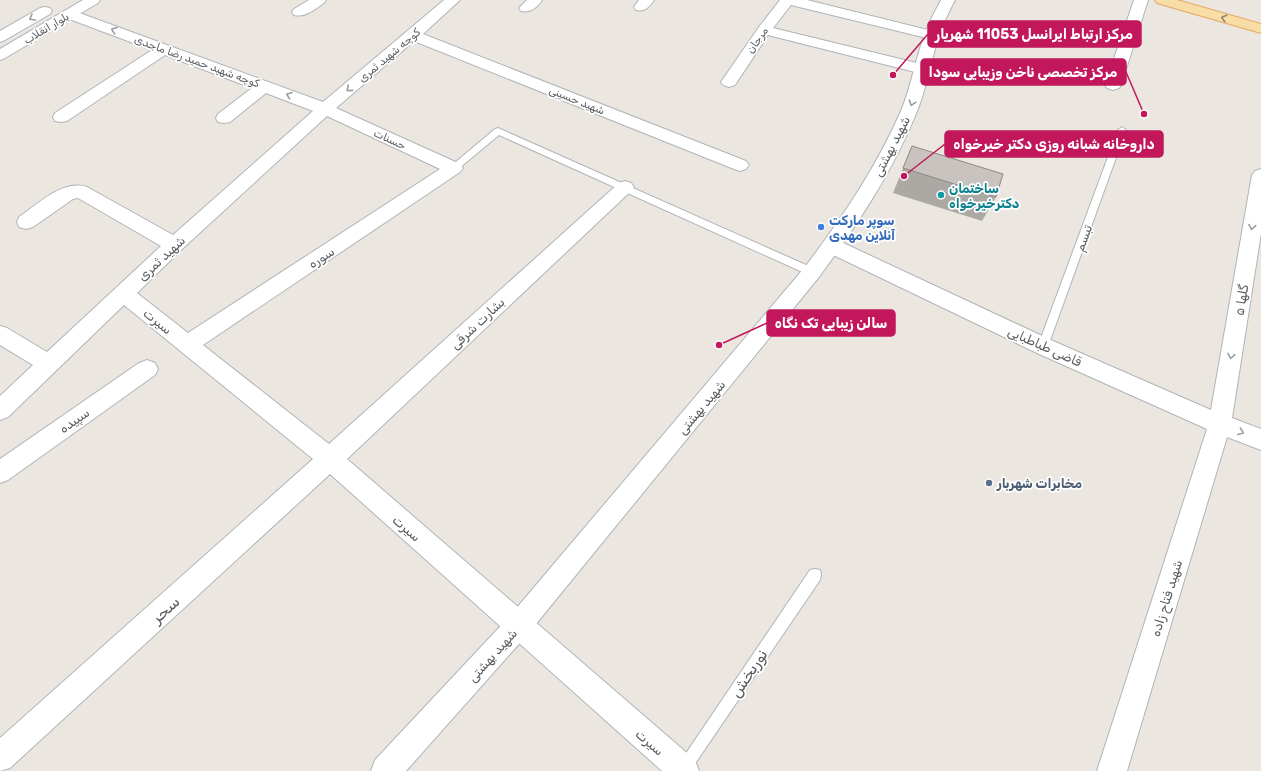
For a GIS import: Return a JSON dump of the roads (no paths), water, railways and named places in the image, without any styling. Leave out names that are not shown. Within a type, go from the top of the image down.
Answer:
[{"type":"main road","points":[[1162,0],[1257,26]]},
{"type":"street","name":"بلوار انقلاب","points":[[0,37],[64,9],[92,0]]},
{"type":"street","points":[[299,12],[320,0]]},
{"type":"street","name":"کوچه شهید ثمری","points":[[325,109],[453,0]]},
{"type":"street","name":"مرجان","points":[[729,82],[764,30],[787,0]]},
{"type":"street","points":[[790,0],[931,35]]},
{"type":"street","name":"شهید بهشتی","points":[[386,771],[518,626],[832,246],[863,200],[890,152],[909,110],[923,69],[931,35],[948,0]]},
{"type":"street","points":[[1112,85],[1141,0]]},
{"type":"street","name":"بلوار انقلاب","points":[[0,55],[64,9]]},
{"type":"street","name":"کوچه شهید حمید رضا ماجدی","points":[[64,9],[164,49],[325,109]]},
{"type":"street","points":[[764,30],[923,69]]},
{"type":"street","name":"شهید حسینی","points":[[413,34],[740,165]]},
{"type":"street","points":[[61,117],[164,49]]},
{"type":"street","points":[[224,118],[264,86]]},
{"type":"street","name":"حسنات","points":[[325,109],[454,168]]},
{"type":"street","name":"شهید ثمری","points":[[0,410],[122,293],[325,109]]},
{"type":"street","name":"سوره","points":[[187,345],[454,168]]},
{"type":"street","name":"گلها ۵","points":[[1220,424],[1261,175]]},
{"type":"street","name":"بشارت شرقی","points":[[330,460],[625,187]]},
{"type":"street","points":[[26,222],[68,193],[81,191],[174,245]]},
{"type":"street","name":"قاضی طباطبایی","points":[[832,246],[1043,346],[1220,424],[1261,440]]},
{"type":"street","name":"سیرت","points":[[122,293],[330,460],[682,770]]},
{"type":"street","points":[[0,334],[48,363]]},
{"type":"street","name":"سپیده","points":[[0,472],[147,369]]},
{"type":"street","name":"شهید فتاح زاده","points":[[1112,771],[1220,424]]},
{"type":"street","name":"سحر","points":[[0,758],[330,460]]},
{"type":"lane","name":"تبسم","points":[[1043,346],[1122,130]]},
{"type":"lane","points":[[454,168],[498,131],[812,272]]},
{"type":"lane","name":"نوربخش","points":[[682,770],[815,575]]},
{"type":"place","name":"مرکز ارتباط ایرانسل 11053 شهریار","points":[[893,75]]},
{"type":"place","name":"مرکز تخصصی ناخن وزیبایی سودا","points":[[1144,114]]},
{"type":"place","name":"داروخانه شبانه روزی دکتر خیرخواه","points":[[904,176]]},
{"type":"place","name":"ساختمان دکترخیرخواه","points":[[941,195]]},
{"type":"place","name":"سوپر مارکت آنلاین مهدی","points":[[821,227]]},
{"type":"place","name":"سالن زیبایی تک نگاه","points":[[719,345]]},
{"type":"place","name":"مخابرات شهربار","points":[[989,483]]}]
